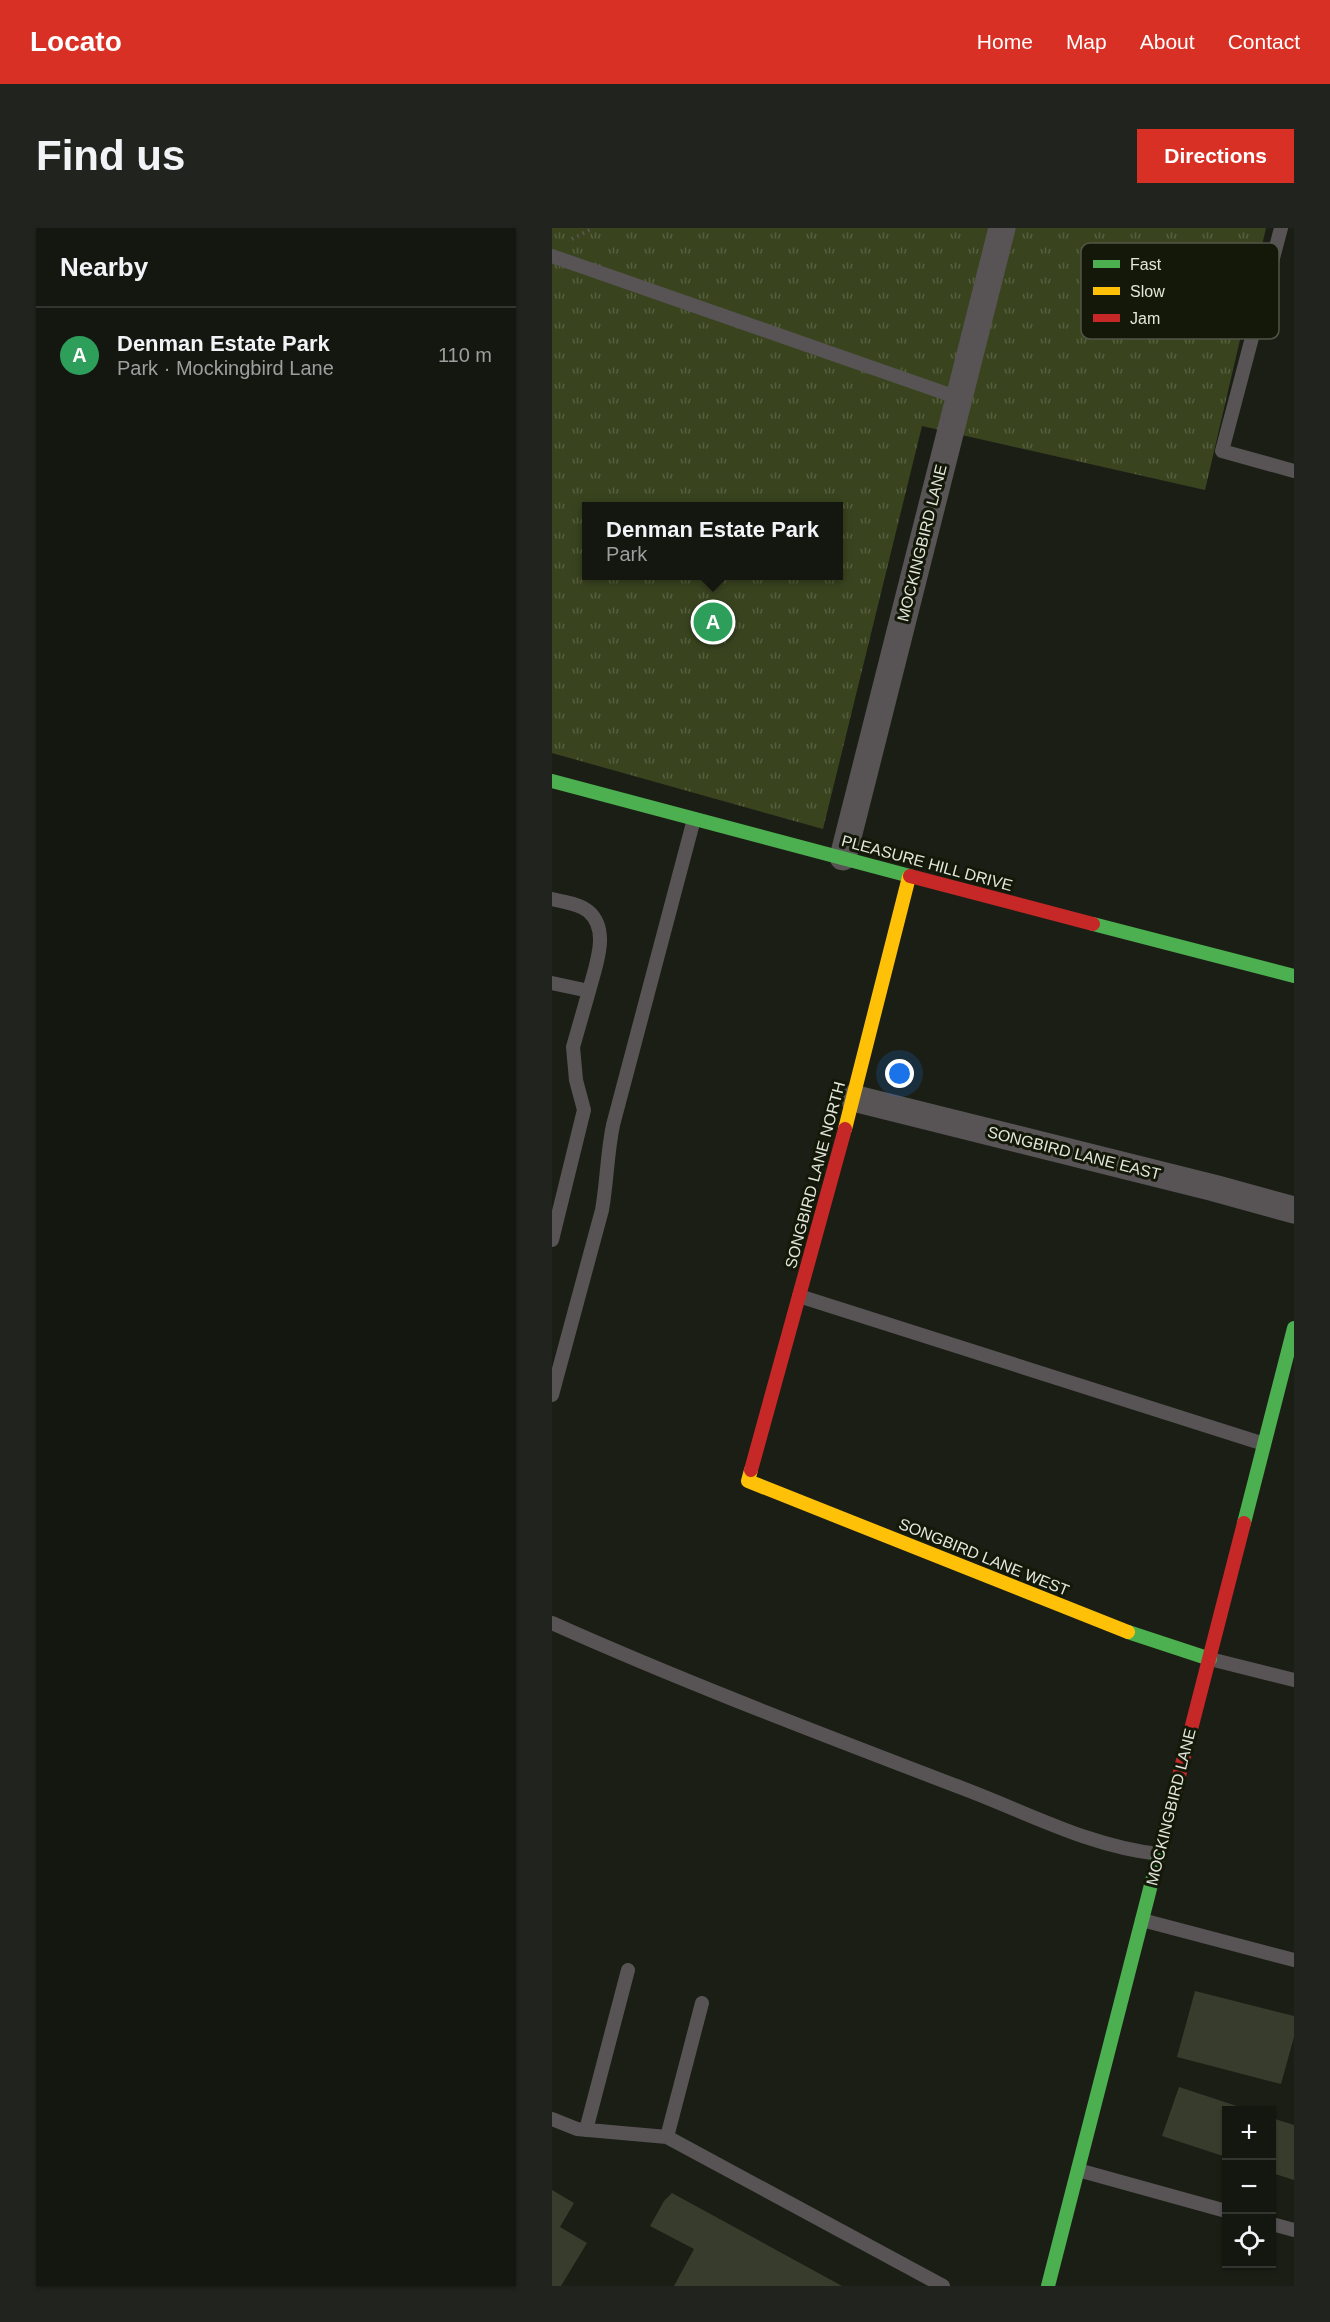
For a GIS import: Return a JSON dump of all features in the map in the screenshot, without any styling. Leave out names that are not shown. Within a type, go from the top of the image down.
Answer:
[{"type":"street","name":"MOCKINGBIRD LANE","points":[[843,857],[1002,228]]},
{"type":"street","name":"PLEASURE HILL DRIVE","points":[[552,781],[843,857],[909,877],[1294,976]]},
{"type":"street","name":"SONGBIRD LANE NORTH","points":[[748,1481],[853,1098],[909,877]]},
{"type":"street","name":"SONGBIRD LANE EAST","points":[[853,1098],[1294,1210]]},
{"type":"street","name":"MOCKINGBIRD LANE","points":[[1048,2286],[1294,1328]]},
{"type":"street","name":"SONGBIRD LANE WEST","points":[[748,1481],[1135,1635],[1209,1659]]},
{"type":"lane","points":[[1277,243],[1281,228]]},
{"type":"lane","points":[[552,256],[959,398]]},
{"type":"lane","points":[[1252,339],[1222,451],[1294,471]]},
{"type":"lane","points":[[552,1395],[602,1210],[613,1125],[694,819]]},
{"type":"lane","points":[[552,899],[574,904],[588,911],[599,927],[601,944],[573,1047],[576,1080],[584,1110],[552,1240]]},
{"type":"lane","points":[[552,983],[589,991]]},
{"type":"lane","points":[[799,1296],[1264,1444]]},
{"type":"lane","points":[[552,1623],[654,1668],[1005,1806],[1115,1847],[1159,1854]]},
{"type":"lane","points":[[1209,1659],[1294,1680]]},
{"type":"lane","points":[[1142,1920],[1294,1960]]},
{"type":"lane","points":[[585,2130],[628,1970]]},
{"type":"lane","points":[[667,2137],[702,2003]]},
{"type":"lane","points":[[552,2119],[577,2129],[667,2137],[943,2286]]},
{"type":"lane","points":[[1078,2170],[1222,2210]]},
{"type":"lane","points":[[1276,2225],[1294,2230]]},
{"type":"green space","points":[[552,228],[1266,228],[1263,243],[1081,243],[1081,339],[1240,339],[1205,490],[922,426],[823,829],[552,753]]},
{"type":"building","points":[[1195,1991],[1294,2016],[1294,2037],[1281,2084],[1177,2057]]},
{"type":"building","points":[[1179,2087],[1237,2106],[1222,2106],[1222,2156],[1162,2136]]},
{"type":"building","points":[[1276,2119],[1294,2125],[1294,2180],[1276,2174]]},
{"type":"building","points":[[552,2190],[574,2203],[560,2227],[587,2243],[561,2286],[552,2286]]},
{"type":"building","points":[[672,2193],[842,2286],[674,2286],[694,2249],[650,2226],[664,2201]]},
{"type":"traffic: fast","points":[[552,781],[910,876]]},
{"type":"traffic: fast","points":[[1093,924],[1294,976]]},
{"type":"traffic: fast","points":[[1244,1523],[1294,1328]]},
{"type":"traffic: fast","points":[[1128,1632],[1210,1659]]},
{"type":"traffic: fast","points":[[1048,2286],[1162,1842]]},
{"type":"traffic: slow","points":[[845,1129],[909,877]]},
{"type":"traffic: slow","points":[[751,1470],[748,1481],[1128,1632]]},
{"type":"traffic: jam","points":[[910,876],[1093,924]]},
{"type":"traffic: jam","points":[[751,1470],[845,1129]]},
{"type":"traffic: jam","points":[[1162,1842],[1244,1523]]},
{"type":"place","name":"Denman Estate Park","points":[[713,622]]}]
